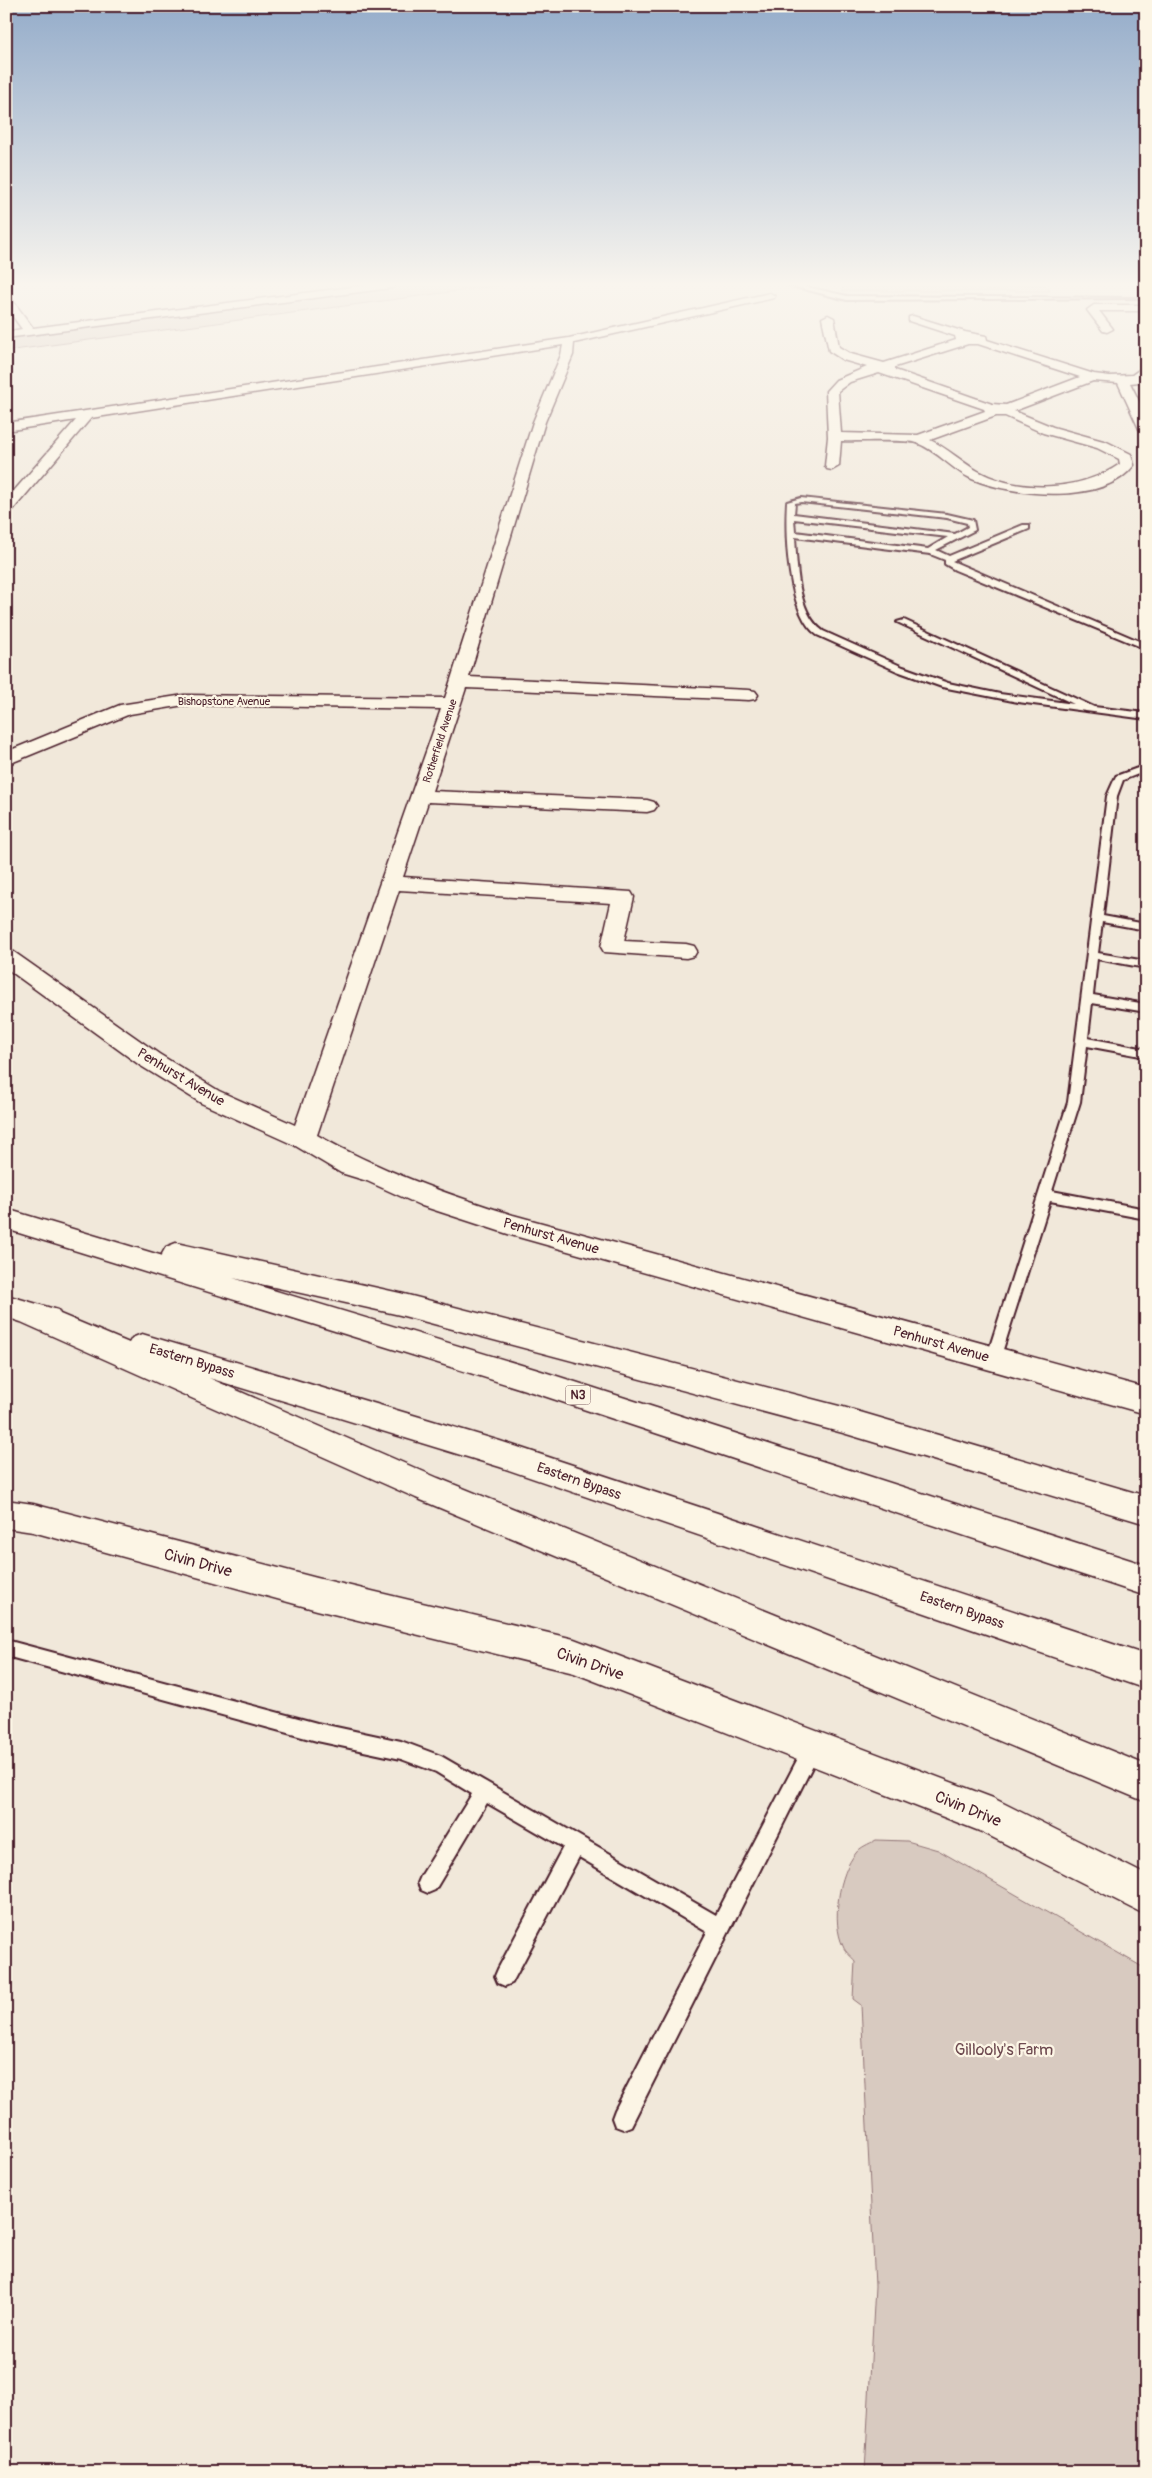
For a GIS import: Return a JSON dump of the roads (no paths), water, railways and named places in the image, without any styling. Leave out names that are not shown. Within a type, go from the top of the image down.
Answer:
[{"type":"main road","points":[[6,427],[181,401]]},
{"type":"main road","name":"Rotherfield Avenue","points":[[303,1139],[452,704],[539,422],[548,401]]},
{"type":"main road","points":[[832,466],[836,437],[833,401]]},
{"type":"main road","points":[[920,439],[976,475],[1011,486],[1059,489],[1079,487],[1096,483],[1117,474],[1127,465],[1126,457],[1114,450],[1048,430],[971,401]]},
{"type":"main road","points":[[836,437],[920,439],[1028,401]]},
{"type":"main road","points":[[1133,401],[1146,429]]},
{"type":"main road","points":[[6,509],[88,415]]},
{"type":"main road","points":[[459,682],[749,695]]},
{"type":"main road","name":"Bishopstone Avenue","points":[[6,759],[126,709],[162,702],[184,700],[452,704]]},
{"type":"main road","points":[[421,796],[647,806]]},
{"type":"main road","points":[[391,883],[623,897],[612,947],[686,951]]},
{"type":"main road","name":"Penhurst Avenue","points":[[6,956],[157,1065],[210,1097],[303,1139],[350,1166],[376,1174],[440,1202],[512,1225],[1146,1401]]},
{"type":"main road","points":[[6,1217],[400,1304],[843,1420],[1146,1510]]},
{"type":"main road","name":"N3","points":[[6,1217],[538,1382],[1146,1581]]},
{"type":"main road","points":[[18,1309],[427,1488],[1146,1784]]},
{"type":"main road","name":"Eastern Bypass","points":[[18,1309],[500,1454],[1146,1672]]},
{"type":"main road","name":"Civin Drive","points":[[6,1514],[33,1518],[317,1594],[574,1656],[993,1817],[1146,1896]]},
{"type":"lane","points":[[932,552],[932,550],[972,528],[973,525],[962,519],[947,516],[801,500],[791,502],[789,516],[797,582],[803,613],[810,625],[831,638],[945,685],[1034,702],[1146,716]]},
{"type":"lane","points":[[789,516],[956,536]]},
{"type":"lane","points":[[792,534],[932,552],[949,559],[1026,527]]},
{"type":"lane","points":[[949,559],[948,562],[958,568],[1143,643]]},
{"type":"lane","points":[[901,622],[1092,709]]},
{"type":"lane","points":[[993,1358],[1074,1102],[1112,796],[1119,778],[1146,768]]},
{"type":"lane","points":[[1097,918],[1146,927]]},
{"type":"lane","points":[[1093,954],[1146,964]]},
{"type":"lane","points":[[1087,998],[1146,1008]]},
{"type":"lane","points":[[1082,1042],[1146,1053]]},
{"type":"lane","points":[[1046,1195],[1146,1214]]},
{"type":"lane","points":[[6,1648],[317,1732],[401,1750],[441,1765],[720,1928]]},
{"type":"lane","points":[[623,2118],[812,1749]]},
{"type":"lane","points":[[428,1882],[484,1791]]},
{"type":"lane","points":[[506,1976],[576,1844]]},
{"type":"park label","name":"Gillooly's Farm","points":[[1004,2050]]}]
